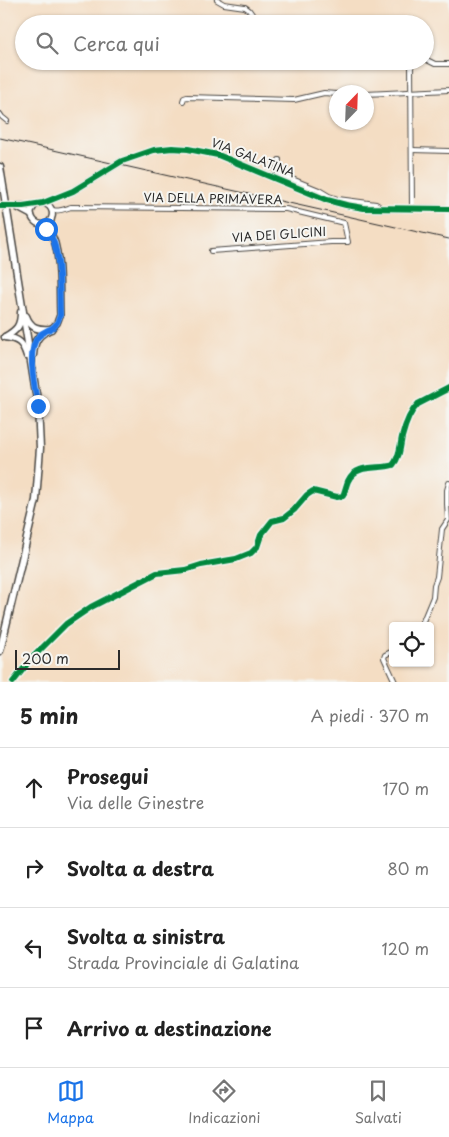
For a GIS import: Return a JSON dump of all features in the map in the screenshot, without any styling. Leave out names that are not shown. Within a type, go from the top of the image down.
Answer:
[{"type":"main road","points":[[0,167],[38,406],[40,448],[36,500],[0,651]]},
{"type":"main road","points":[[21,299],[28,320],[34,327],[42,330],[51,330]]},
{"type":"main road","points":[[3,337],[13,333],[19,325],[21,299]]},
{"type":"main road","points":[[32,366],[34,344],[44,332],[51,330]]},
{"type":"main road","points":[[3,337],[14,338],[20,342],[32,366]]},
{"type":"street","points":[[217,0],[224,4],[245,7],[253,15]]},
{"type":"street","points":[[434,64],[449,64]]},
{"type":"street","points":[[411,70],[412,209]]},
{"type":"street","points":[[374,94],[449,90]]},
{"type":"street","points":[[183,101],[187,97],[294,100],[329,94]]},
{"type":"street","points":[[0,114],[7,121]]},
{"type":"street","name":"VIA GALATINA","points":[[43,203],[73,191],[122,160],[154,150],[188,148],[218,155],[327,200],[346,205],[364,208],[449,209]]},
{"type":"street","points":[[412,150],[449,150]]},
{"type":"street","points":[[279,160],[276,171],[280,174],[338,200],[376,204],[383,208]]},
{"type":"street","name":"VIA GALATINA","points":[[51,208],[58,197]]},
{"type":"street","points":[[0,206],[36,205],[43,203]]},
{"type":"street","name":"VIA DELLA PRIMAVERA","points":[[43,203],[55,211],[71,207],[286,210],[344,223],[348,242]]},
{"type":"street","points":[[31,215],[32,209],[36,205]]},
{"type":"street","points":[[13,206],[31,215],[34,221],[51,233]]},
{"type":"street","points":[[51,208],[52,219],[50,224],[57,255],[60,315],[58,324],[51,330]]},
{"type":"street","points":[[41,225],[48,223],[61,210]]},
{"type":"street","name":"VIA DEI GLICINI","points":[[212,251],[348,242]]},
{"type":"street","points":[[13,682],[32,658],[66,624],[91,607],[157,573],[185,570],[201,565],[236,559],[251,553],[257,547],[260,535],[272,521],[284,518],[307,495],[313,492],[338,497],[343,496],[348,480],[356,472],[366,468],[393,465],[398,456],[402,435],[414,408],[449,388]]},
{"type":"street","points":[[423,622],[434,597],[442,529],[448,520],[449,483]]},
{"type":"street","points":[[389,653],[384,658],[395,682]]},
{"type":"railway","points":[[0,138],[449,239]]},
{"type":"cycle path","points":[[0,206],[23,206],[43,203],[73,191],[122,161],[154,150],[172,148],[218,155],[327,200],[346,205],[364,208],[449,209]]},
{"type":"cycle path","points":[[13,682],[32,658],[66,624],[91,607],[157,573],[185,570],[201,565],[236,559],[251,553],[257,547],[261,535],[272,521],[284,518],[313,491],[337,497],[343,496],[348,481],[356,472],[362,469],[393,465],[398,455],[406,423],[415,407],[449,388]]},
{"type":"route","points":[[38,406],[32,366],[34,344],[44,332],[51,330],[58,324],[60,315],[57,255],[51,233],[46,229]]}]
